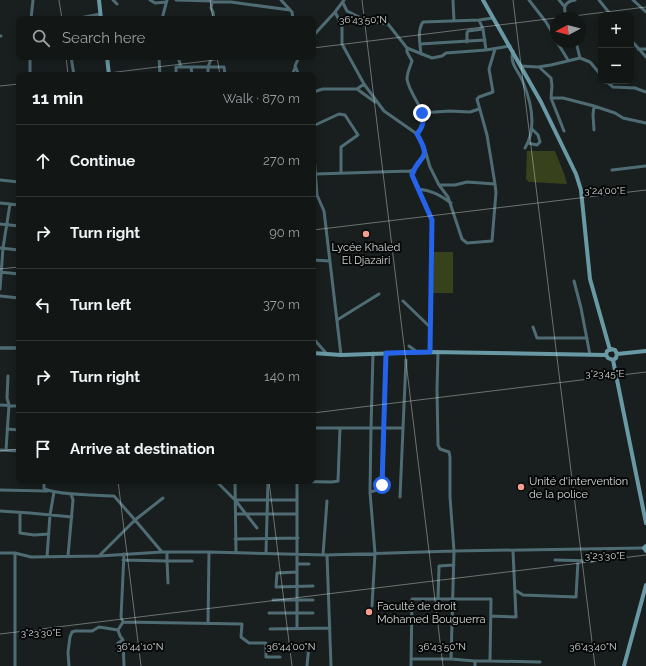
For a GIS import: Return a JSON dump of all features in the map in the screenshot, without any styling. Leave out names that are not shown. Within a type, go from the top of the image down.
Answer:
[{"type":"main road","points":[[99,0],[101,16]]},
{"type":"main road","points":[[483,0],[522,66],[576,174],[582,202],[590,279],[610,350]]},
{"type":"main road","points":[[107,60],[109,72]]},
{"type":"main road","points":[[606,355],[608,350],[610,350]]},
{"type":"main road","points":[[610,350],[615,350],[617,354]]},
{"type":"main road","points":[[617,354],[646,351]]},
{"type":"main road","points":[[316,353],[341,355],[438,352],[606,355],[609,359],[613,360]]},
{"type":"main road","points":[[613,360],[616,358],[617,354]]},
{"type":"main road","points":[[613,360],[646,523]]},
{"type":"main road","points":[[624,666],[646,585]]},
{"type":"street","points":[[31,16],[33,0]]},
{"type":"street","points":[[113,0],[117,4]]},
{"type":"street","points":[[150,0],[155,3],[167,1],[163,16]]},
{"type":"street","points":[[176,0],[231,2],[290,10]]},
{"type":"street","points":[[281,0],[290,10],[292,16]]},
{"type":"street","points":[[453,0],[454,21]]},
{"type":"street","points":[[529,0],[550,29]]},
{"type":"street","points":[[559,0],[564,6],[565,12]]},
{"type":"street","points":[[564,6],[570,1],[575,0]]},
{"type":"street","points":[[599,0],[609,12]]},
{"type":"street","points":[[633,0],[646,12]]},
{"type":"street","points":[[212,1],[211,8],[214,16]]},
{"type":"street","points":[[316,33],[343,1]]},
{"type":"street","points":[[343,1],[347,11],[367,21],[388,24],[407,48],[421,54],[436,58],[446,53],[486,50],[510,46]]},
{"type":"street","points":[[335,12],[342,26],[342,44],[364,84],[384,111],[417,134],[425,150],[430,168],[439,186],[448,197],[462,239],[467,243],[492,241],[496,192],[487,135],[477,97],[492,93],[493,89],[489,69],[495,49]]},
{"type":"street","points":[[421,54],[420,27],[424,22],[493,18]]},
{"type":"street","points":[[479,20],[483,29],[486,50]]},
{"type":"street","points":[[467,42],[468,31],[483,29]]},
{"type":"street","points":[[420,44],[432,42],[467,42],[485,40]]},
{"type":"street","points":[[634,44],[646,57]]},
{"type":"street","points":[[407,48],[407,52],[412,61],[408,71],[408,81],[422,113],[423,123],[421,130],[417,134]]},
{"type":"street","points":[[561,48],[568,60]]},
{"type":"street","points":[[578,48],[580,58]]},
{"type":"street","points":[[638,49],[646,49]]},
{"type":"street","points":[[513,51],[511,57],[512,61],[524,83],[530,102],[533,122],[528,143],[525,148]]},
{"type":"street","points":[[522,66],[538,67],[580,58],[590,62],[598,71]]},
{"type":"street","points":[[30,60],[30,72]]},
{"type":"street","points":[[72,60],[74,72]]},
{"type":"street","points":[[159,60],[160,72]]},
{"type":"street","points":[[179,60],[181,67]]},
{"type":"street","points":[[208,72],[211,60]]},
{"type":"street","points":[[293,72],[298,60]]},
{"type":"street","points":[[192,66],[192,72]]},
{"type":"street","points":[[176,72],[176,67],[192,66],[208,68],[224,67],[225,72]]},
{"type":"street","points":[[538,67],[550,78],[552,86],[551,98],[564,131]]},
{"type":"street","points":[[295,68],[297,72]]},
{"type":"street","points":[[316,90],[357,89],[364,84]]},
{"type":"street","points":[[610,84],[614,87],[636,88],[646,92]]},
{"type":"street","points":[[357,89],[378,104]]},
{"type":"street","points":[[551,98],[563,98],[594,106],[615,113],[623,118],[646,123]]},
{"type":"street","points":[[594,106],[594,130]]},
{"type":"street","points":[[422,113],[449,111],[470,112],[479,109]]},
{"type":"street","points":[[316,125],[342,114],[345,115],[356,131],[358,135],[341,147],[341,173]]},
{"type":"street","points":[[528,143],[537,145],[540,142],[538,136],[532,129]]},
{"type":"street","points":[[412,172],[424,157],[425,150]]},
{"type":"street","points":[[612,170],[646,166]]},
{"type":"street","points":[[341,355],[324,210],[317,195],[316,174],[412,172]]},
{"type":"street","points":[[412,172],[432,220],[430,352]]},
{"type":"street","points":[[0,180],[16,182]]},
{"type":"street","points":[[439,186],[455,185],[467,182],[495,184]]},
{"type":"street","points":[[418,189],[429,190],[450,202]]},
{"type":"street","points":[[0,203],[16,205]]},
{"type":"street","points":[[0,289],[2,248],[10,204]]},
{"type":"street","points":[[0,224],[16,226]]},
{"type":"street","points":[[2,248],[16,250]]},
{"type":"street","points":[[316,260],[330,260]]},
{"type":"street","points":[[1,272],[16,274]]},
{"type":"street","points":[[574,281],[582,308],[590,355]]},
{"type":"street","points":[[337,320],[378,294]]},
{"type":"street","points":[[0,296],[16,298]]},
{"type":"street","points":[[403,301],[430,327]]},
{"type":"street","points":[[533,327],[537,338],[587,338]]},
{"type":"street","points":[[316,341],[326,353]]},
{"type":"street","points":[[409,346],[417,352]]},
{"type":"street","points":[[0,348],[16,348]]},
{"type":"street","points":[[438,352],[438,445],[440,449],[449,452],[450,458],[450,497],[454,551],[451,660]]},
{"type":"street","points":[[372,606],[376,553],[370,492],[373,353]]},
{"type":"street","points":[[370,492],[379,488],[383,482],[386,353]]},
{"type":"street","points":[[400,498],[406,360]]},
{"type":"street","points":[[6,450],[9,405],[7,398],[8,376]]},
{"type":"street","points":[[0,405],[16,406]]},
{"type":"street","points":[[316,428],[403,428]]},
{"type":"street","points":[[316,482],[338,481],[340,428]]},
{"type":"street","points":[[8,429],[16,430]]},
{"type":"street","points":[[0,450],[16,451]]},
{"type":"street","points":[[44,484],[46,490]]},
{"type":"street","points":[[219,484],[235,500],[258,528]]},
{"type":"street","points":[[235,484],[236,552]]},
{"type":"street","points":[[266,553],[268,484]]},
{"type":"street","points":[[297,484],[297,628]]},
{"type":"street","points":[[0,490],[46,490],[72,494],[114,496],[162,552]]},
{"type":"street","points":[[47,557],[50,515],[54,492]]},
{"type":"street","points":[[68,556],[72,517],[72,494]]},
{"type":"street","points":[[99,556],[135,520],[163,498]]},
{"type":"street","points":[[235,500],[297,500]]},
{"type":"street","points":[[323,555],[327,501]]},
{"type":"street","points":[[0,512],[72,517]]},
{"type":"street","points":[[20,513],[20,533],[34,535],[49,534]]},
{"type":"street","points":[[236,514],[297,514]]},
{"type":"street","points":[[235,539],[298,538]]},
{"type":"street","points":[[0,553],[15,553],[31,557],[99,556],[162,552],[236,552],[327,555],[454,551],[645,548]]},
{"type":"street","points":[[491,616],[516,617],[513,551]]},
{"type":"street","points":[[167,552],[168,583]]},
{"type":"street","points":[[208,623],[209,552]]},
{"type":"street","points":[[15,553],[15,666]]},
{"type":"street","points":[[118,630],[123,622],[122,560],[124,554]]},
{"type":"street","points":[[327,555],[331,666]]},
{"type":"street","points":[[122,560],[192,561]]},
{"type":"street","points":[[204,560],[209,560]]},
{"type":"street","points":[[555,560],[593,561]]},
{"type":"street","points":[[515,590],[523,594],[576,597],[578,561]]},
{"type":"street","points":[[297,564],[309,564]]},
{"type":"street","points":[[438,599],[439,566],[454,565]]},
{"type":"street","points":[[297,572],[277,573],[276,587],[313,586]]},
{"type":"street","points":[[411,666],[412,599],[491,599],[490,661]]},
{"type":"street","points":[[273,600],[313,600]]},
{"type":"street","points":[[269,613],[313,613]]},
{"type":"street","points":[[123,622],[242,624],[241,637],[249,643],[266,644],[266,657],[280,657]]},
{"type":"street","points":[[69,666],[68,652],[72,632],[92,630],[99,627],[118,630]]},
{"type":"street","points":[[270,629],[330,628]]},
{"type":"street","points":[[118,630],[123,640],[124,666]]},
{"type":"street","points":[[117,652],[118,643],[123,640]]},
{"type":"street","points":[[307,666],[309,645]]},
{"type":"street","points":[[411,659],[540,662]]},
{"type":"street","points":[[475,666],[476,661]]},
{"type":"green space","points":[[527,151],[555,151],[567,184],[529,182],[526,179]]},
{"type":"green space","points":[[434,252],[453,252],[453,293],[433,293]]},
{"type":"place","name":"Lycée Khaled El Djazairi","points":[[366,234]]},
{"type":"place","name":"Unité d'intervention de la police","points":[[521,487]]},
{"type":"place","name":"Faculté de droit Mohamed Bouguerra","points":[[369,612]]},
{"type":"route","points":[[382,485],[386,353],[430,352],[432,220],[412,175],[413,170],[424,157],[424,146],[417,134],[421,130],[423,123],[422,113]]}]
